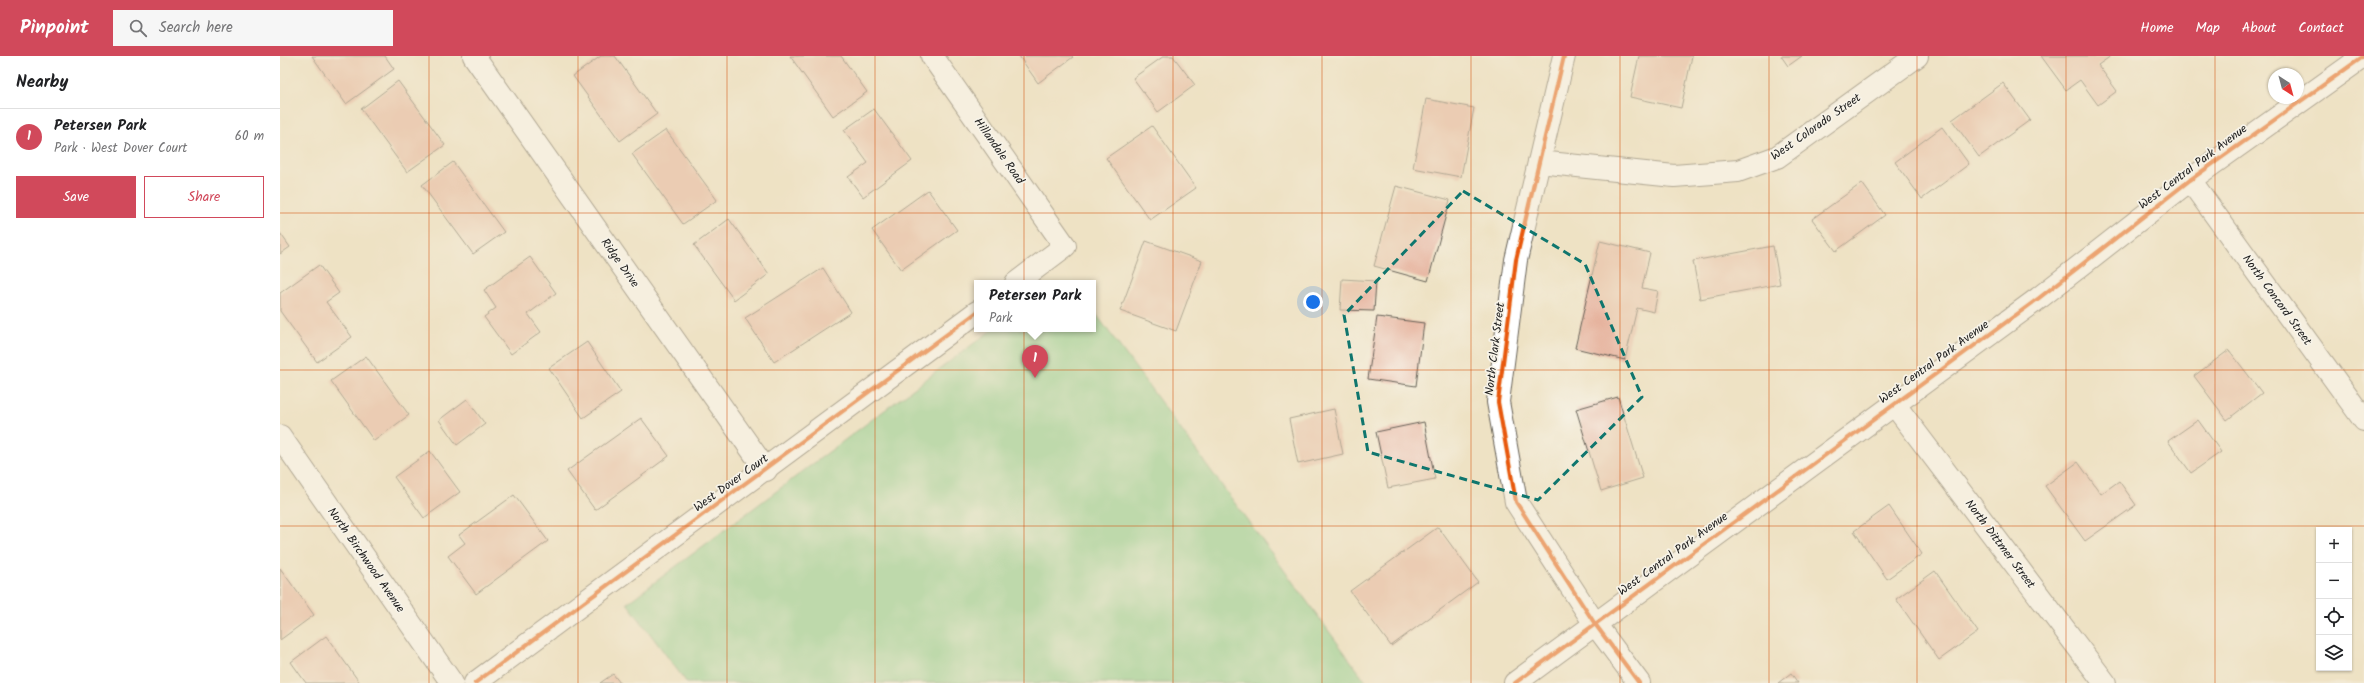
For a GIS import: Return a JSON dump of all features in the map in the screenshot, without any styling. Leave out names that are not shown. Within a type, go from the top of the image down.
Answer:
[{"type":"street","name":"Ridge Drive","points":[[474,56],[766,470]]},
{"type":"street","name":"Hillandale Road","points":[[932,56],[1065,246],[1020,280]]},
{"type":"street","name":"North Clark Street","points":[[1564,56],[1516,260],[1498,402],[1516,502],[1595,624],[1639,683]]},
{"type":"street","name":"West Colorado Street","points":[[1539,162],[1674,176],[1738,171],[1777,157],[1917,56]]},
{"type":"street","name":"West Central Park Avenue","points":[[1516,683],[2039,298],[2190,180],[2364,56]]},
{"type":"street","name":"North Concord Street","points":[[2190,180],[2364,420]]},
{"type":"street","name":"West Dover Court","points":[[475,683],[766,470],[974,314]]},
{"type":"street","name":"North Dittmer Street","points":[[1894,404],[2105,683]]},
{"type":"street","name":"North Birchwood Avenue","points":[[280,436],[452,683]]},
{"type":"highlighted area","points":[[1463,191],[1585,264],[1642,397],[1538,500],[1368,452],[1344,315]]},
{"type":"green space","points":[[1096,314],[1367,683],[687,683],[627,603],[989,332],[1096,332]]},
{"type":"building","points":[[312,56],[385,56],[394,69],[346,104]]},
{"type":"building","points":[[601,56],[615,56],[657,114],[620,141],[573,76]]},
{"type":"building","points":[[790,56],[841,56],[867,92],[833,116]]},
{"type":"building","points":[[1019,56],[1072,56],[1073,57],[1038,83]]},
{"type":"building","points":[[1164,56],[1173,56],[1195,85],[1158,112],[1133,78]]},
{"type":"building","points":[[1639,56],[1692,56],[1681,108],[1630,97]]},
{"type":"building","points":[[1781,56],[1802,56],[1788,66]]},
{"type":"building","points":[[2041,56],[2111,56],[2098,65],[2117,91],[2098,105],[2080,80],[2066,90]]},
{"type":"building","points":[[398,81],[445,145],[407,172],[361,109]]},
{"type":"building","points":[[2003,83],[2030,120],[1979,157],[1952,120]]},
{"type":"building","points":[[1426,99],[1474,108],[1461,177],[1413,168]]},
{"type":"building","points":[[874,109],[912,161],[863,197],[848,177],[868,163],[844,130]]},
{"type":"building","points":[[1152,126],[1196,188],[1150,220],[1106,158]]},
{"type":"building","points":[[1942,127],[1969,164],[1922,199],[1895,162]]},
{"type":"building","points":[[666,130],[717,200],[683,224],[632,154]]},
{"type":"building","points":[[453,162],[504,232],[473,254],[422,185]]},
{"type":"building","points":[[1862,183],[1885,215],[1836,251],[1812,219]]},
{"type":"building","points":[[1396,186],[1450,200],[1428,281],[1374,266]]},
{"type":"building","points":[[928,190],[957,230],[901,270],[872,230]]},
{"type":"building","points":[[729,219],[769,274],[734,300],[694,245]]},
{"type":"building","points":[[280,233],[290,247],[280,254]]},
{"type":"building","points":[[1146,241],[1202,261],[1176,331],[1120,311]]},
{"type":"building","points":[[1600,241],[1650,253],[1642,288],[1658,291],[1654,312],[1637,308],[1625,360],[1575,348]]},
{"type":"building","points":[[1773,246],[1780,284],[1700,299],[1693,261]]},
{"type":"building","points":[[530,257],[556,293],[528,314],[541,332],[511,354],[484,317],[496,308],[484,290]]},
{"type":"building","points":[[319,265],[339,293],[326,302],[352,337],[317,362],[280,311],[280,293]]},
{"type":"building","points":[[823,268],[851,312],[774,362],[745,318]]},
{"type":"building","points":[[1342,279],[1376,281],[1374,311],[1340,310]]},
{"type":"building","points":[[1377,317],[1424,323],[1416,386],[1368,379]]},
{"type":"building","points":[[587,342],[621,392],[583,418],[549,368]]},
{"type":"building","points":[[2229,350],[2262,393],[2227,420],[2194,376]]},
{"type":"building","points":[[366,356],[409,415],[374,441],[331,381]]},
{"type":"building","points":[[1618,397],[1643,478],[1601,491],[1576,409]]},
{"type":"building","points":[[467,399],[485,424],[457,445],[439,420]]},
{"type":"building","points":[[1334,409],[1343,454],[1298,464],[1289,419]]},
{"type":"building","points":[[641,418],[669,456],[595,510],[567,471]]},
{"type":"building","points":[[2198,420],[2221,452],[2191,473],[2168,441]]},
{"type":"building","points":[[1424,422],[1435,479],[1388,488],[1376,432]]},
{"type":"building","points":[[430,451],[460,492],[424,518],[394,477]]},
{"type":"building","points":[[2078,462],[2101,494],[2119,481],[2136,505],[2085,541],[2045,486]]},
{"type":"building","points":[[514,495],[548,541],[476,594],[448,556],[465,543],[459,535]]},
{"type":"building","points":[[1889,506],[1922,554],[1887,579],[1854,531]]},
{"type":"building","points":[[1438,527],[1478,582],[1391,646],[1350,591]]},
{"type":"building","points":[[280,568],[314,615],[280,640]]},
{"type":"building","points":[[1935,571],[1978,632],[1939,660],[1896,599]]},
{"type":"building","points":[[326,636],[360,683],[306,683],[291,662]]},
{"type":"building","points":[[1791,673],[1798,683],[1778,683]]},
{"type":"building","points":[[613,674],[620,683],[600,683]]},
{"type":"cycle path","points":[[1564,56],[1516,260],[1498,402],[1516,502],[1595,624],[1639,683]]},
{"type":"cycle path","points":[[1515,683],[2039,298],[2190,180],[2364,56]]},
{"type":"cycle path","points":[[475,683],[974,314]]},
{"type":"place","name":"Petersen Park","points":[[1035,378]]}]
